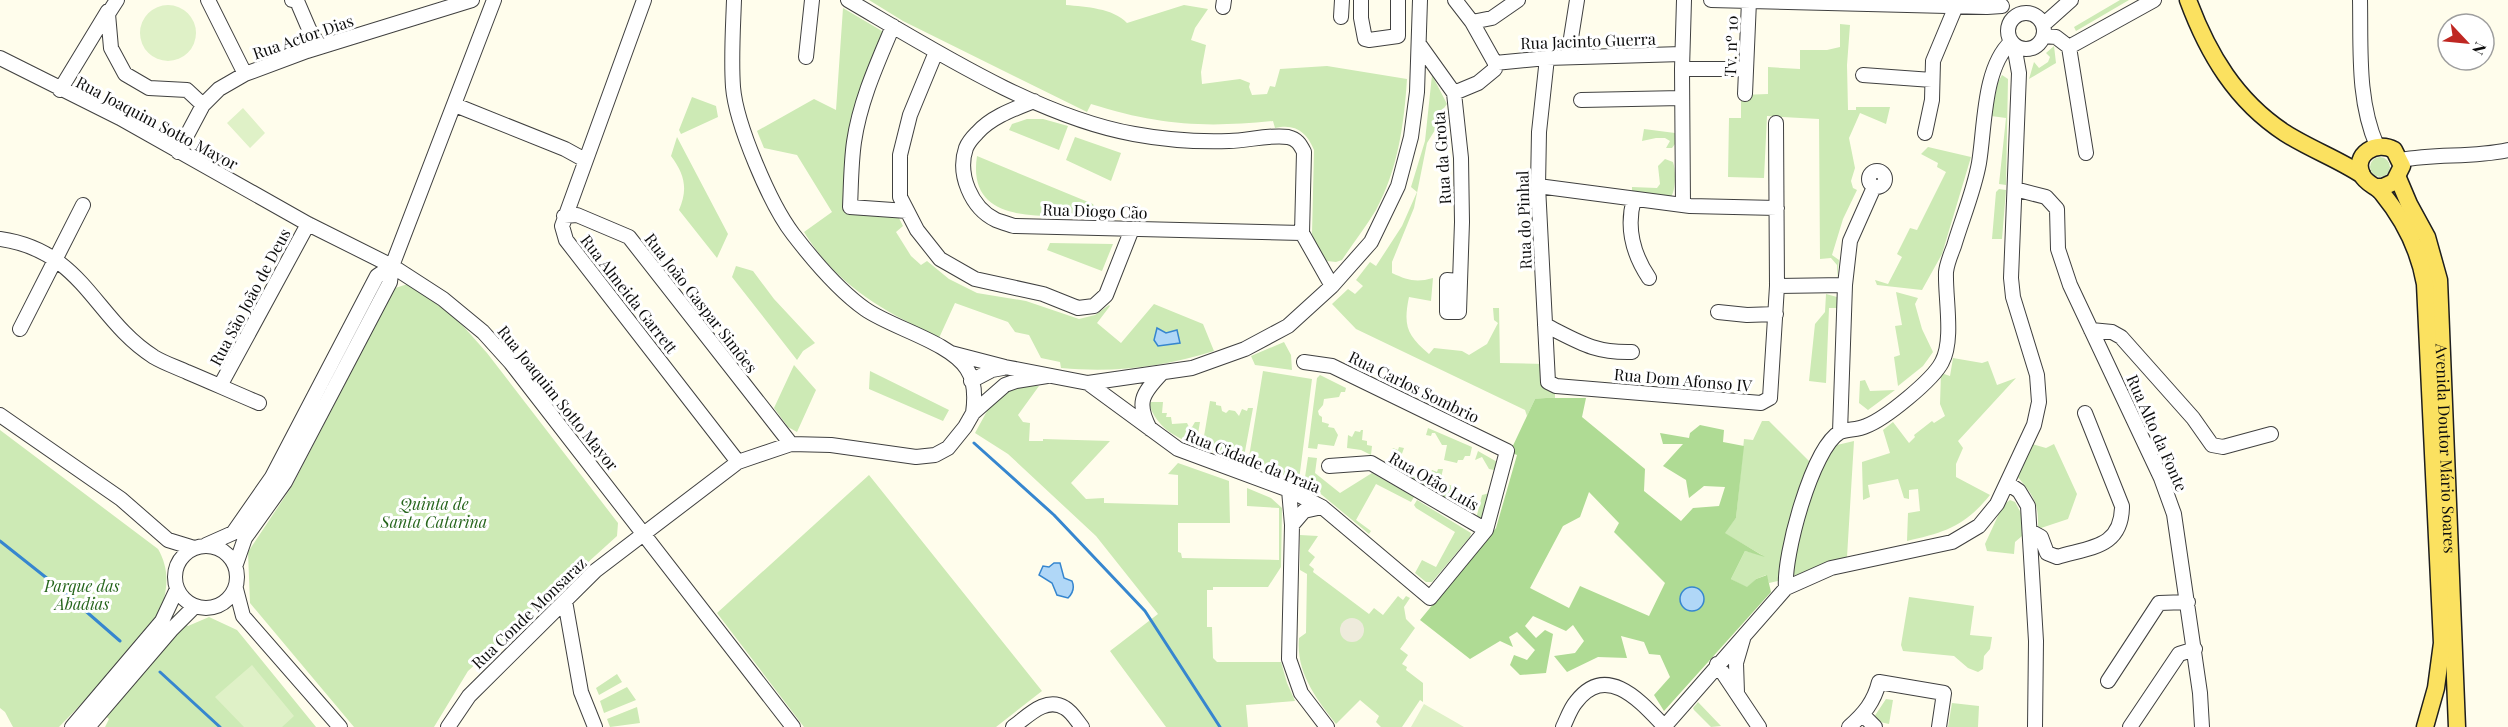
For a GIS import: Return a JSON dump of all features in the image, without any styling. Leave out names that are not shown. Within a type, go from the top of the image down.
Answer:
[{"type":"main road","points":[[2188,0],[2202,37],[2224,75],[2254,108],[2285,133],[2340,160],[2377,187],[2389,185],[2398,178],[2402,166],[2401,160],[2389,147],[2372,149],[2340,160]]},
{"type":"main road","points":[[2362,175],[2361,163],[2372,149]]},
{"type":"main road","name":"Avenida Doutor Mário Soares","points":[[2398,178],[2427,237],[2439,280],[2457,727]]},
{"type":"main road","name":"Avenida Doutor Mário Soares","points":[[2377,187],[2397,211],[2407,228],[2418,253],[2425,284],[2442,643],[2436,688],[2425,727]]},
{"type":"street","points":[[60,90],[108,7],[117,0]]},
{"type":"street","points":[[208,0],[245,74]]},
{"type":"street","points":[[292,0],[297,1],[320,47]]},
{"type":"street","name":"Rua Actor Dias","points":[[178,152],[203,105],[219,89],[245,74],[320,47],[472,0]]},
{"type":"street","points":[[236,564],[245,538],[285,482],[389,285],[392,266],[494,0]]},
{"type":"street","points":[[564,216],[644,0]]},
{"type":"street","points":[[734,0],[734,89],[744,134],[767,187],[791,232],[825,272],[866,309],[951,353],[1005,367],[1088,383],[1192,368],[1245,349],[1288,326],[1327,291],[1371,242],[1398,186],[1411,137],[1417,92],[1420,0]]},
{"type":"street","points":[[806,57],[812,0]]},
{"type":"street","points":[[848,0],[936,52],[1034,101],[1109,129],[1170,140],[1229,141],[1287,137],[1297,141],[1304,152],[1302,233],[1327,291]]},
{"type":"street","points":[[1341,17],[1342,0]]},
{"type":"street","points":[[1362,0],[1361,18],[1365,39],[1398,36],[1398,0]]},
{"type":"street","points":[[1454,93],[1478,83],[1495,69],[1495,63],[1472,22],[1455,0]]},
{"type":"street","points":[[1472,22],[1492,18],[1518,0]]},
{"type":"street","points":[[1568,57],[1577,0]]},
{"type":"street","points":[[1683,205],[1684,0]]},
{"type":"street","points":[[1711,0],[1956,6],[2000,2],[2015,16],[2032,14],[2037,16],[2044,31],[2069,47],[2086,153]]},
{"type":"street","name":"Tv. nº 10","points":[[1746,94],[1749,0]]},
{"type":"street","points":[[2019,73],[2044,31],[2071,0]]},
{"type":"street","points":[[2069,47],[2154,0]]},
{"type":"street","points":[[2360,0],[2363,105],[2372,149]]},
{"type":"street","points":[[1925,133],[1932,100],[1933,60],[1956,6]]},
{"type":"street","points":[[108,7],[111,48],[125,74],[149,88],[187,90],[203,105]]},
{"type":"street","points":[[1563,727],[1575,702],[1588,690],[1610,685],[1633,695],[1664,727],[1786,588],[1831,568],[1952,542],[1979,526],[1997,504],[2034,425],[2039,402],[2037,375],[2013,297],[2010,278],[2019,73],[2008,31],[2015,16]]},
{"type":"street","points":[[893,26],[868,87],[861,112],[854,142],[849,207],[907,211]]},
{"type":"street","name":"Rua da Grota","points":[[1419,44],[1454,93],[1461,158],[1460,281]]},
{"type":"street","points":[[2012,44],[2023,50],[2034,48]]},
{"type":"street","points":[[1786,588],[1785,577],[1797,520],[1812,473],[1824,448],[1840,432],[1869,426],[1921,388],[1944,360],[1946,270],[1979,164],[1984,114],[1994,72],[2000,54],[2012,44]]},
{"type":"street","points":[[936,52],[910,115],[900,155],[900,197],[917,230],[940,259],[975,279],[1042,294],[1078,308],[1094,306],[1106,295],[1132,229]]},
{"type":"street","name":"Rua Jacinto Guerra","points":[[1495,63],[1547,58],[1682,54]]},
{"type":"street","name":"Rua Joaquim Sotto Mayor","points":[[0,58],[120,118],[308,224],[392,266],[443,299],[483,332],[511,363],[793,727]]},
{"type":"street","name":"Rua do Pinhal","points":[[1547,58],[1539,132],[1538,186],[1548,382]]},
{"type":"street","points":[[1994,72],[2005,68],[2019,73]]},
{"type":"street","points":[[1682,69],[1746,69]]},
{"type":"street","points":[[1863,75],[1932,80]]},
{"type":"street","points":[[1581,100],[1682,98]]},
{"type":"street","name":"Rua Diogo Cão","points":[[1034,101],[1000,115],[979,131],[966,147],[963,168],[968,191],[979,207],[994,219],[1014,226],[1302,233]]},
{"type":"street","points":[[454,105],[565,149],[585,160]]},
{"type":"street","name":"Rua Dom Afonso IV","points":[[1548,382],[1556,386],[1761,402],[1770,398],[1777,286],[1776,123]]},
{"type":"street","points":[[2401,160],[2423,155],[2460,157],[2508,150]]},
{"type":"street","points":[[1538,186],[1683,205],[1777,208]]},
{"type":"street","points":[[1840,432],[1845,285],[1850,241],[1874,187]]},
{"type":"street","name":"Rua Alto da Fonte","points":[[2015,189],[2046,197],[2057,209],[2058,249],[2070,285],[2161,478],[2174,514],[2194,649],[2202,727]]},
{"type":"street","points":[[1634,199],[1631,210],[1633,249],[1649,278]]},
{"type":"street","points":[[20,329],[83,205]]},
{"type":"street","name":"Rua João Gaspar Simões","points":[[564,216],[577,215],[629,237],[790,444]]},
{"type":"street","name":"Rua Almeida Garrett","points":[[564,216],[562,226],[566,240],[738,462]]},
{"type":"street","name":"Rua São João de Deus","points":[[220,386],[308,224]]},
{"type":"street","points":[[0,239],[26,245],[56,259],[82,282],[127,335],[154,357],[259,403]]},
{"type":"street","points":[[177,565],[187,552],[232,533],[272,477],[377,276],[392,266]]},
{"type":"street","points":[[1777,286],[1845,285]]},
{"type":"street","points":[[1718,312],[1747,315],[1776,314]]},
{"type":"street","points":[[1545,325],[1591,349],[1609,353],[1632,352]]},
{"type":"street","points":[[2091,330],[2112,332],[2121,337],[2193,418],[2212,445],[2223,447],[2271,434]]},
{"type":"street","points":[[951,353],[967,369],[975,397],[973,413]]},
{"type":"street","name":"Rua Carlos Sombrio","points":[[1304,362],[1332,366],[1507,451],[1486,530]]},
{"type":"street","points":[[971,381],[992,370],[1005,367]]},
{"type":"street","points":[[1128,378],[1118,389],[1118,406],[1143,397],[1161,374]]},
{"type":"street","points":[[971,381],[986,386],[1005,385],[1047,376]]},
{"type":"street","points":[[1128,378],[1141,385],[1144,418],[1151,431]]},
{"type":"street","name":"Rua Cidade da Praia","points":[[1088,383],[1178,449],[1289,490],[1322,507],[1430,598],[1486,530]]},
{"type":"street","points":[[790,444],[831,445],[916,457],[935,455],[948,448],[973,413],[1005,385]]},
{"type":"street","points":[[2030,531],[2041,537],[2047,553],[2057,557],[2108,542],[2118,531],[2122,520],[2122,506],[2085,413]]},
{"type":"street","points":[[0,415],[121,499],[168,540],[177,565],[175,581],[177,589],[188,602],[203,608],[219,606],[243,616],[340,727]]},
{"type":"street","name":"Rua Conde Monsaraz","points":[[448,727],[469,696],[595,571],[738,462],[790,444]]},
{"type":"street","name":"Rua Otão Luís","points":[[1329,465],[1371,463],[1486,530]]},
{"type":"street","points":[[2007,483],[2019,491],[2028,506],[2036,641],[2035,727]]},
{"type":"street","points":[[1289,490],[1292,525],[1289,659],[1301,693],[1327,727]]},
{"type":"street","points":[[1292,525],[1304,511],[1322,507]]},
{"type":"street","points":[[168,540],[224,550],[236,564],[238,572],[236,589],[243,616]]},
{"type":"street","points":[[72,727],[162,621],[177,589]]},
{"type":"street","points":[[219,606],[232,596],[236,589]]},
{"type":"street","points":[[565,601],[581,692],[595,727]]},
{"type":"street","points":[[2108,681],[2159,603],[2187,602]]},
{"type":"street","points":[[88,727],[172,629],[195,606]]},
{"type":"street","points":[[1737,693],[1736,678],[1740,647],[1746,632]]},
{"type":"street","points":[[2130,727],[2179,654],[2194,649]]},
{"type":"street","points":[[1718,663],[1728,665],[1736,678]]},
{"type":"street","points":[[1718,663],[1759,727]]},
{"type":"street","points":[[1700,684],[1717,682],[1737,693]]},
{"type":"street","points":[[1849,727],[1863,715],[1876,696],[1879,682],[1944,693],[1939,727]]},
{"type":"street","points":[[1013,727],[1040,707],[1051,704],[1066,708],[1082,727]]},
{"type":"street","points":[[1863,715],[1875,727]]},
{"type":"green space","points":[[869,0],[1066,0],[1066,5],[1107,11],[1127,23],[1184,5],[1208,9],[1195,28],[1191,40],[1206,45],[1201,72],[1202,84],[1240,79],[1250,83],[1252,95],[1267,94],[1270,86],[1275,87],[1280,69],[1327,66],[1407,79],[1402,130],[1390,179],[1376,210],[1342,260],[1327,261],[1319,251],[1312,234],[1314,150],[1308,138],[1299,130],[1289,127],[1275,128],[1273,121],[1224,124],[1181,123],[1138,116],[1091,104],[1087,112],[903,21]]},
{"type":"green space","points":[[2120,0],[2129,0],[2076,31],[2074,27]]},
{"type":"green space","points":[[163,5],[173,5],[188,13],[194,22],[196,33],[194,44],[188,53],[173,61],[163,61],[152,56],[145,49],[140,38],[140,28],[145,17],[152,10]]},
{"type":"green space","points":[[843,8],[887,34],[866,86],[848,209],[898,216],[903,226],[896,232],[911,256],[921,265],[927,261],[949,279],[977,293],[1026,301],[1079,319],[1095,315],[1109,305],[1097,323],[1121,343],[1154,304],[1203,324],[1214,351],[1158,365],[1100,370],[1061,368],[1060,362],[1041,358],[1029,335],[1015,332],[1008,322],[955,303],[939,338],[881,307],[847,282],[817,251],[804,232],[832,212],[797,155],[764,148],[757,131],[814,99],[836,110]]},
{"type":"green space","points":[[1840,24],[1850,25],[1847,65],[1848,110],[1856,110],[1856,107],[1890,107],[1886,124],[1860,113],[1849,138],[1855,168],[1851,181],[1853,188],[1857,190],[1843,219],[1832,255],[1839,260],[1837,278],[1837,265],[1831,258],[1820,259],[1819,119],[1767,116],[1764,178],[1728,177],[1729,118],[1741,118],[1741,95],[1768,94],[1768,67],[1800,69],[1800,50],[1827,50],[1840,47]]},
{"type":"green space","points":[[2054,46],[2056,63],[2029,79],[2034,62],[2039,68],[2048,62],[2050,57],[2046,53]]},
{"type":"green space","points":[[1432,75],[1447,104],[1441,112],[1443,124],[1435,130],[1427,143],[1414,208],[1392,262],[1392,273],[1412,280],[1433,278],[1431,301],[1409,297],[1406,315],[1411,335],[1429,354],[1434,348],[1462,351],[1469,355],[1487,344],[1498,323],[1494,320],[1493,308],[1499,308],[1500,363],[1545,364],[1555,389],[1555,398],[1535,399],[1527,416],[1525,410],[1356,329],[1332,304],[1348,289],[1355,294],[1363,286],[1356,280],[1370,262],[1376,266],[1402,226],[1417,192],[1411,187],[1425,141]]},
{"type":"green space","points":[[2002,75],[2008,79],[2006,185],[1999,184],[2006,118],[1991,116],[1998,82]]},
{"type":"green space","points":[[692,97],[716,106],[718,117],[681,134],[679,130]]},
{"type":"green space","points":[[243,108],[265,133],[250,148],[227,123]]},
{"type":"green space","points":[[1027,119],[1043,119],[1068,126],[1059,150],[1009,130],[1012,124]]},
{"type":"green space","points":[[1644,129],[1675,133],[1675,144],[1672,148],[1666,148],[1670,141],[1665,138],[1642,141]]},
{"type":"green space","points":[[677,137],[728,234],[717,258],[679,210],[684,195],[684,182],[671,156]]},
{"type":"green space","points":[[1075,137],[1121,153],[1111,181],[1066,160]]},
{"type":"green space","points":[[1928,147],[1971,157],[1942,254],[1922,290],[1877,285],[1875,280],[1888,284],[1902,257],[1897,254],[1910,228],[1917,230],[1946,172],[1937,167],[1938,163],[1921,154]]},
{"type":"green space","points":[[977,156],[1093,204],[1096,210],[1091,216],[1052,216],[1013,212],[996,206],[984,195],[977,179]]},
{"type":"green space","points":[[2380,157],[2387,160],[2390,167],[2387,174],[2380,177],[2373,174],[2370,167],[2373,160]]},
{"type":"green space","points":[[1665,159],[1673,162],[1674,166],[1675,185],[1671,197],[1632,195],[1632,187],[1657,188],[1660,184],[1658,166]]},
{"type":"green space","points":[[1999,189],[2006,190],[2002,239],[1992,239],[1996,192]]},
{"type":"green space","points":[[1050,243],[1113,244],[1102,271],[1047,250]]},
{"type":"green space","points":[[736,266],[753,271],[774,299],[815,343],[803,351],[797,360],[732,277]]},
{"type":"green space","name":"Quinta de Santa Catarina","points":[[408,284],[456,318],[487,353],[618,523],[617,536],[468,671],[434,727],[354,727],[250,603],[248,552],[292,486],[395,288]]},
{"type":"green space","points":[[1896,292],[1918,298],[1915,304],[1922,329],[1933,352],[1923,366],[1898,386],[1894,357],[1900,355],[1895,326],[1902,325]]},
{"type":"green space","points":[[1826,294],[1837,297],[1837,308],[1829,308],[1826,383],[1809,381],[1815,324],[1825,312]]},
{"type":"green space","points":[[1284,342],[1291,355],[1292,370],[1255,365],[1251,356]]},
{"type":"green space","points":[[1953,358],[1982,363],[1988,361],[1997,385],[2016,378],[1958,441],[1963,448],[1956,464],[1956,477],[1990,495],[1981,506],[1953,527],[1907,541],[1908,513],[1920,511],[1918,489],[1909,490],[1909,499],[1904,498],[1898,479],[1868,485],[1870,497],[1863,500],[1862,462],[1890,453],[1883,430],[1893,422],[1909,443],[1915,437],[1914,435],[1932,421],[1934,423],[1945,416],[1940,404],[1941,373],[1950,376]]},
{"type":"green space","points":[[794,365],[816,390],[797,432],[788,427],[774,408]]},
{"type":"green space","points":[[870,371],[949,410],[943,421],[869,389]]},
{"type":"green space","points":[[1263,371],[1312,379],[1299,480],[1248,463]]},
{"type":"green space","points":[[1320,375],[1346,388],[1339,397],[1324,399],[1318,411],[1322,422],[1334,428],[1338,435],[1334,446],[1318,444],[1317,449],[1308,448],[1317,378]]},
{"type":"green space","points":[[1865,380],[1870,391],[1895,390],[1868,410],[1859,403],[1860,381]]},
{"type":"green space","points":[[1010,385],[1039,386],[1018,415],[1023,422],[1030,423],[1029,441],[1043,441],[1043,439],[1110,441],[1071,483],[1086,499],[1104,498],[1104,503],[1178,505],[1178,475],[1168,474],[1178,463],[1229,481],[1230,523],[1178,523],[1178,552],[1181,553],[1182,558],[1279,560],[1279,508],[1247,506],[1247,488],[1271,498],[1282,508],[1281,567],[1268,587],[1213,587],[1213,590],[1207,590],[1207,627],[1212,627],[1213,658],[1217,662],[1281,662],[1295,701],[1246,705],[1248,727],[1166,727],[1110,651],[1158,614],[1096,536],[1008,454],[975,433],[992,402]]},
{"type":"green space","points":[[1586,398],[1582,417],[1645,469],[1644,491],[1681,521],[1693,508],[1719,506],[1725,487],[1704,486],[1689,498],[1686,480],[1663,466],[1683,444],[1663,444],[1660,433],[1689,438],[1690,433],[1700,425],[1724,430],[1723,442],[1744,446],[1736,518],[1725,533],[1765,557],[1745,551],[1731,579],[1747,587],[1756,579],[1767,575],[1771,592],[1664,711],[1654,695],[1670,677],[1660,655],[1649,654],[1644,642],[1621,636],[1627,658],[1598,657],[1567,672],[1554,656],[1575,653],[1584,641],[1573,625],[1566,631],[1533,616],[1525,626],[1536,638],[1545,630],[1553,634],[1546,673],[1520,675],[1510,665],[1514,655],[1527,660],[1535,650],[1517,632],[1509,637],[1513,647],[1500,641],[1470,659],[1420,620],[1496,528],[1517,455],[1510,452],[1535,399]],"holes":[[[1589,492],[1619,523],[1614,532],[1665,583],[1649,616],[1580,586],[1569,608],[1530,588],[1563,526],[1580,517]],[[1687,588],[1698,588],[1703,594],[1702,605],[1696,610],[1682,605],[1680,597]]]},
{"type":"green space","points":[[1210,401],[1221,406],[1222,411],[1226,413],[1229,410],[1235,411],[1239,416],[1242,409],[1247,411],[1248,408],[1253,408],[1243,462],[1202,448]]},
{"type":"green space","points":[[1163,402],[1162,413],[1167,413],[1166,417],[1171,417],[1172,424],[1187,423],[1189,427],[1192,427],[1195,422],[1200,422],[1196,445],[1167,430],[1152,412],[1149,404]]},
{"type":"green space","points":[[1762,421],[1769,421],[1813,465],[1782,580],[1769,583],[1766,575],[1756,579],[1747,588],[1731,579],[1745,551],[1762,555],[1724,533],[1736,518],[1744,439],[1753,440]]},
{"type":"green space","points":[[1428,428],[1472,447],[1470,456],[1465,456],[1457,463],[1444,460],[1447,445],[1442,445],[1435,433],[1431,436],[1426,435]]},
{"type":"green space","name":"Parque das Abadias","points":[[0,430],[158,549],[164,563],[166,577],[162,607],[188,626],[209,617],[237,630],[316,727],[105,727],[109,719],[86,699],[59,727],[13,727],[5,712],[0,708]]},
{"type":"green space","points":[[1363,430],[1362,440],[1372,446],[1371,455],[1361,450],[1347,448],[1348,435],[1352,437],[1355,431],[1360,432]]},
{"type":"green space","points":[[1854,441],[1847,557],[1790,577],[1795,541],[1826,454],[1837,445]]},
{"type":"green space","points":[[2032,444],[2046,448],[2054,444],[2077,494],[2068,519],[2041,528],[2038,527],[2034,500],[2017,476]]},
{"type":"green space","points":[[1399,447],[1404,448],[1399,462],[1406,463],[1405,467],[1411,467],[1412,472],[1416,475],[1414,481],[1387,466],[1393,448],[1398,450]]},
{"type":"green space","points":[[1478,451],[1499,463],[1483,518],[1479,520],[1476,519],[1482,495],[1490,493],[1494,470],[1489,469],[1482,457],[1475,460]]},
{"type":"green space","points":[[1308,457],[1317,458],[1315,473],[1340,493],[1372,473],[1414,497],[1411,502],[1376,484],[1356,520],[1371,531],[1369,534],[1316,490],[1304,484]]},
{"type":"green space","points":[[1438,469],[1443,469],[1440,482],[1453,486],[1462,499],[1466,495],[1472,496],[1475,500],[1471,516],[1422,486],[1425,475],[1429,477],[1432,470],[1437,472]]},
{"type":"green space","points":[[869,475],[1042,691],[996,727],[804,727],[717,613]]},
{"type":"green space","points":[[1417,500],[1471,533],[1432,582],[1426,582],[1415,573],[1422,560],[1436,567],[1455,532],[1416,508],[1414,505]]},
{"type":"green space","points":[[2010,500],[2015,502],[2021,513],[2022,536],[2015,542],[2014,554],[1987,551],[1985,544],[2003,505]]},
{"type":"green space","points":[[1300,535],[1318,536],[1308,551],[1315,557],[1309,565],[1314,569],[1313,572],[1369,614],[1374,608],[1383,615],[1398,596],[1403,600],[1406,596],[1410,598],[1404,607],[1406,619],[1415,628],[1400,649],[1408,655],[1402,664],[1407,667],[1406,670],[1423,683],[1423,702],[1420,700],[1402,727],[1381,727],[1376,722],[1379,716],[1360,700],[1336,724],[1321,705],[1309,684],[1304,674],[1299,651],[1299,638],[1306,633],[1307,574],[1300,570]]},
{"type":"green space","points":[[1909,597],[1974,606],[1970,635],[1992,637],[1990,649],[1984,656],[1983,669],[1978,672],[1968,668],[1954,656],[1903,651],[1901,645]]},
{"type":"green space","points":[[252,665],[294,716],[282,727],[244,727],[215,697]]},
{"type":"green space","points":[[617,674],[622,682],[599,695],[596,688]]},
{"type":"green space","points":[[627,687],[636,700],[604,713],[600,701]]},
{"type":"green space","points":[[1886,699],[1893,700],[1889,724],[1880,722],[1874,717]]},
{"type":"green space","points":[[1698,702],[1721,726],[1711,727],[1694,710]]},
{"type":"green space","points":[[1952,703],[1979,706],[1978,727],[1948,727]]},
{"type":"green space","points":[[1424,704],[1464,727],[1411,727]]},
{"type":"green space","points":[[637,707],[640,723],[610,727],[607,719]]},
{"type":"shaded area","points":[[1352,618],[1357,619],[1363,625],[1363,635],[1357,641],[1352,642],[1347,641],[1341,635],[1340,630],[1341,625],[1347,619]]},
{"type":"water","points":[[1157,328],[1166,333],[1177,330],[1180,343],[1158,346],[1154,340]]},
{"type":"water","points":[[1054,563],[1060,563],[1064,578],[1072,581],[1073,590],[1068,598],[1057,595],[1052,583],[1039,575],[1043,566],[1049,567]]},
{"type":"water","points":[[1692,587],[1700,591],[1704,599],[1700,607],[1692,611],[1684,607],[1680,599],[1684,591]]},
{"type":"waterway","points":[[974,443],[1054,515],[1145,611],[1220,727]]},
{"type":"waterway","points":[[0,541],[120,641]]},
{"type":"waterway","points":[[160,672],[220,727]]}]
